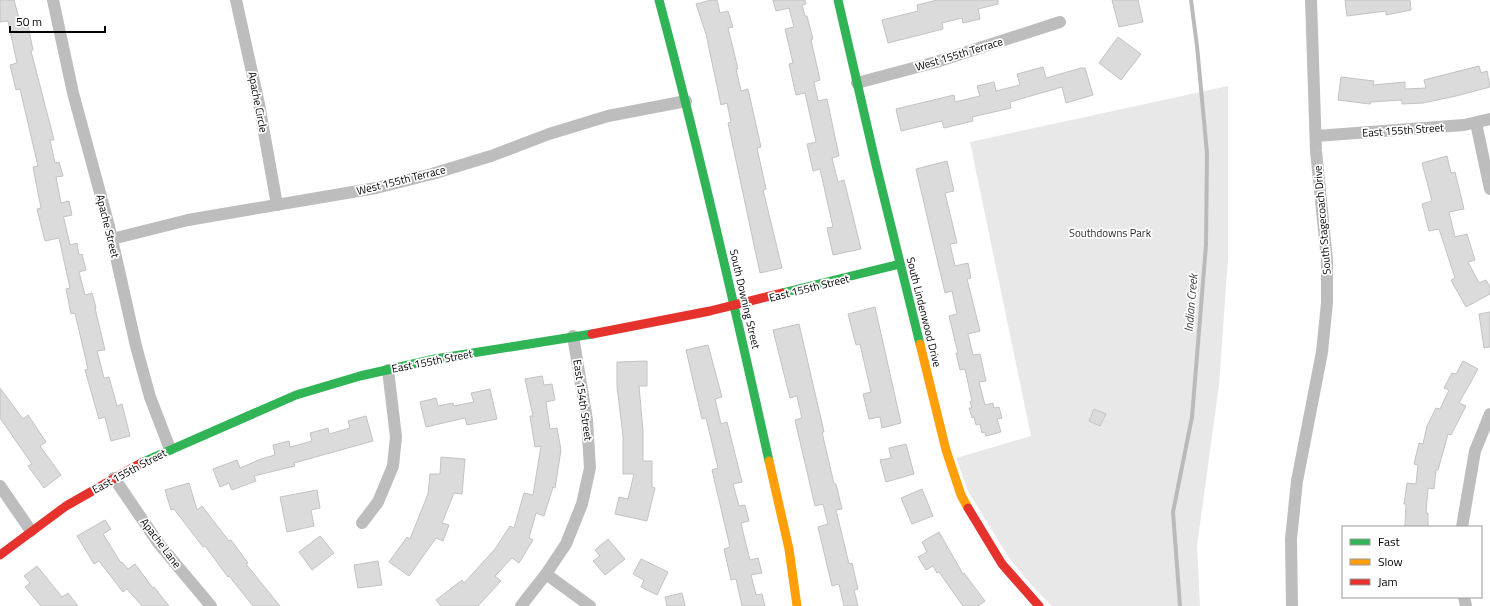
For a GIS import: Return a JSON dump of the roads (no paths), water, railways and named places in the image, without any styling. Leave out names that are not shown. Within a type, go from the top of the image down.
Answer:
[{"type":"street","name":"Apache Street","points":[[53,0],[73,93],[112,239],[136,346],[150,397],[170,449]]},
{"type":"street","name":"Apache Circle","points":[[236,0],[259,104],[276,205]]},
{"type":"street","name":"South Downing Street","points":[[659,0],[686,101],[735,306],[789,549],[797,606]]},
{"type":"street","name":"South Lindenwood Drive","points":[[838,0],[900,264],[946,450],[961,495],[980,531],[1002,564],[1039,606]]},
{"type":"street","name":"South Stagecoach Drive","points":[[1292,606],[1291,539],[1297,481],[1322,352],[1327,303],[1327,260],[1321,206],[1316,136],[1312,0]]},
{"type":"street","name":"West 155th Terrace","points":[[857,83],[936,62],[1060,22]]},
{"type":"street","name":"West 155th Terrace","points":[[112,239],[188,220],[376,188],[432,174],[491,156],[549,134],[608,116],[686,101]]},
{"type":"street","name":"East 155th Street","points":[[1316,136],[1413,130],[1464,125],[1490,119]]},
{"type":"street","points":[[1476,123],[1490,189]]},
{"type":"street","name":"East 155th Street","points":[[0,555],[66,506],[144,461],[296,395],[360,376],[435,359],[606,332],[735,306],[900,264]]},
{"type":"street","name":"East 154th Street","points":[[521,606],[546,574],[566,544],[582,504],[590,468],[587,420],[573,336]]},
{"type":"street","points":[[362,523],[378,502],[393,466],[396,436],[388,370]]},
{"type":"street","points":[[1462,526],[1475,451],[1490,414]]},
{"type":"street","name":"Apache Lane","points":[[114,478],[160,544],[211,606]]},
{"type":"street","points":[[0,486],[31,531]]},
{"type":"street","points":[[546,574],[590,606]]},
{"type":"waterway","name":"Indian Creek","points":[[1180,606],[1173,512],[1192,417],[1206,245],[1207,153],[1191,0]]},
{"type":"park label","name":"Southdowns Park","points":[[1110,233]]}]
